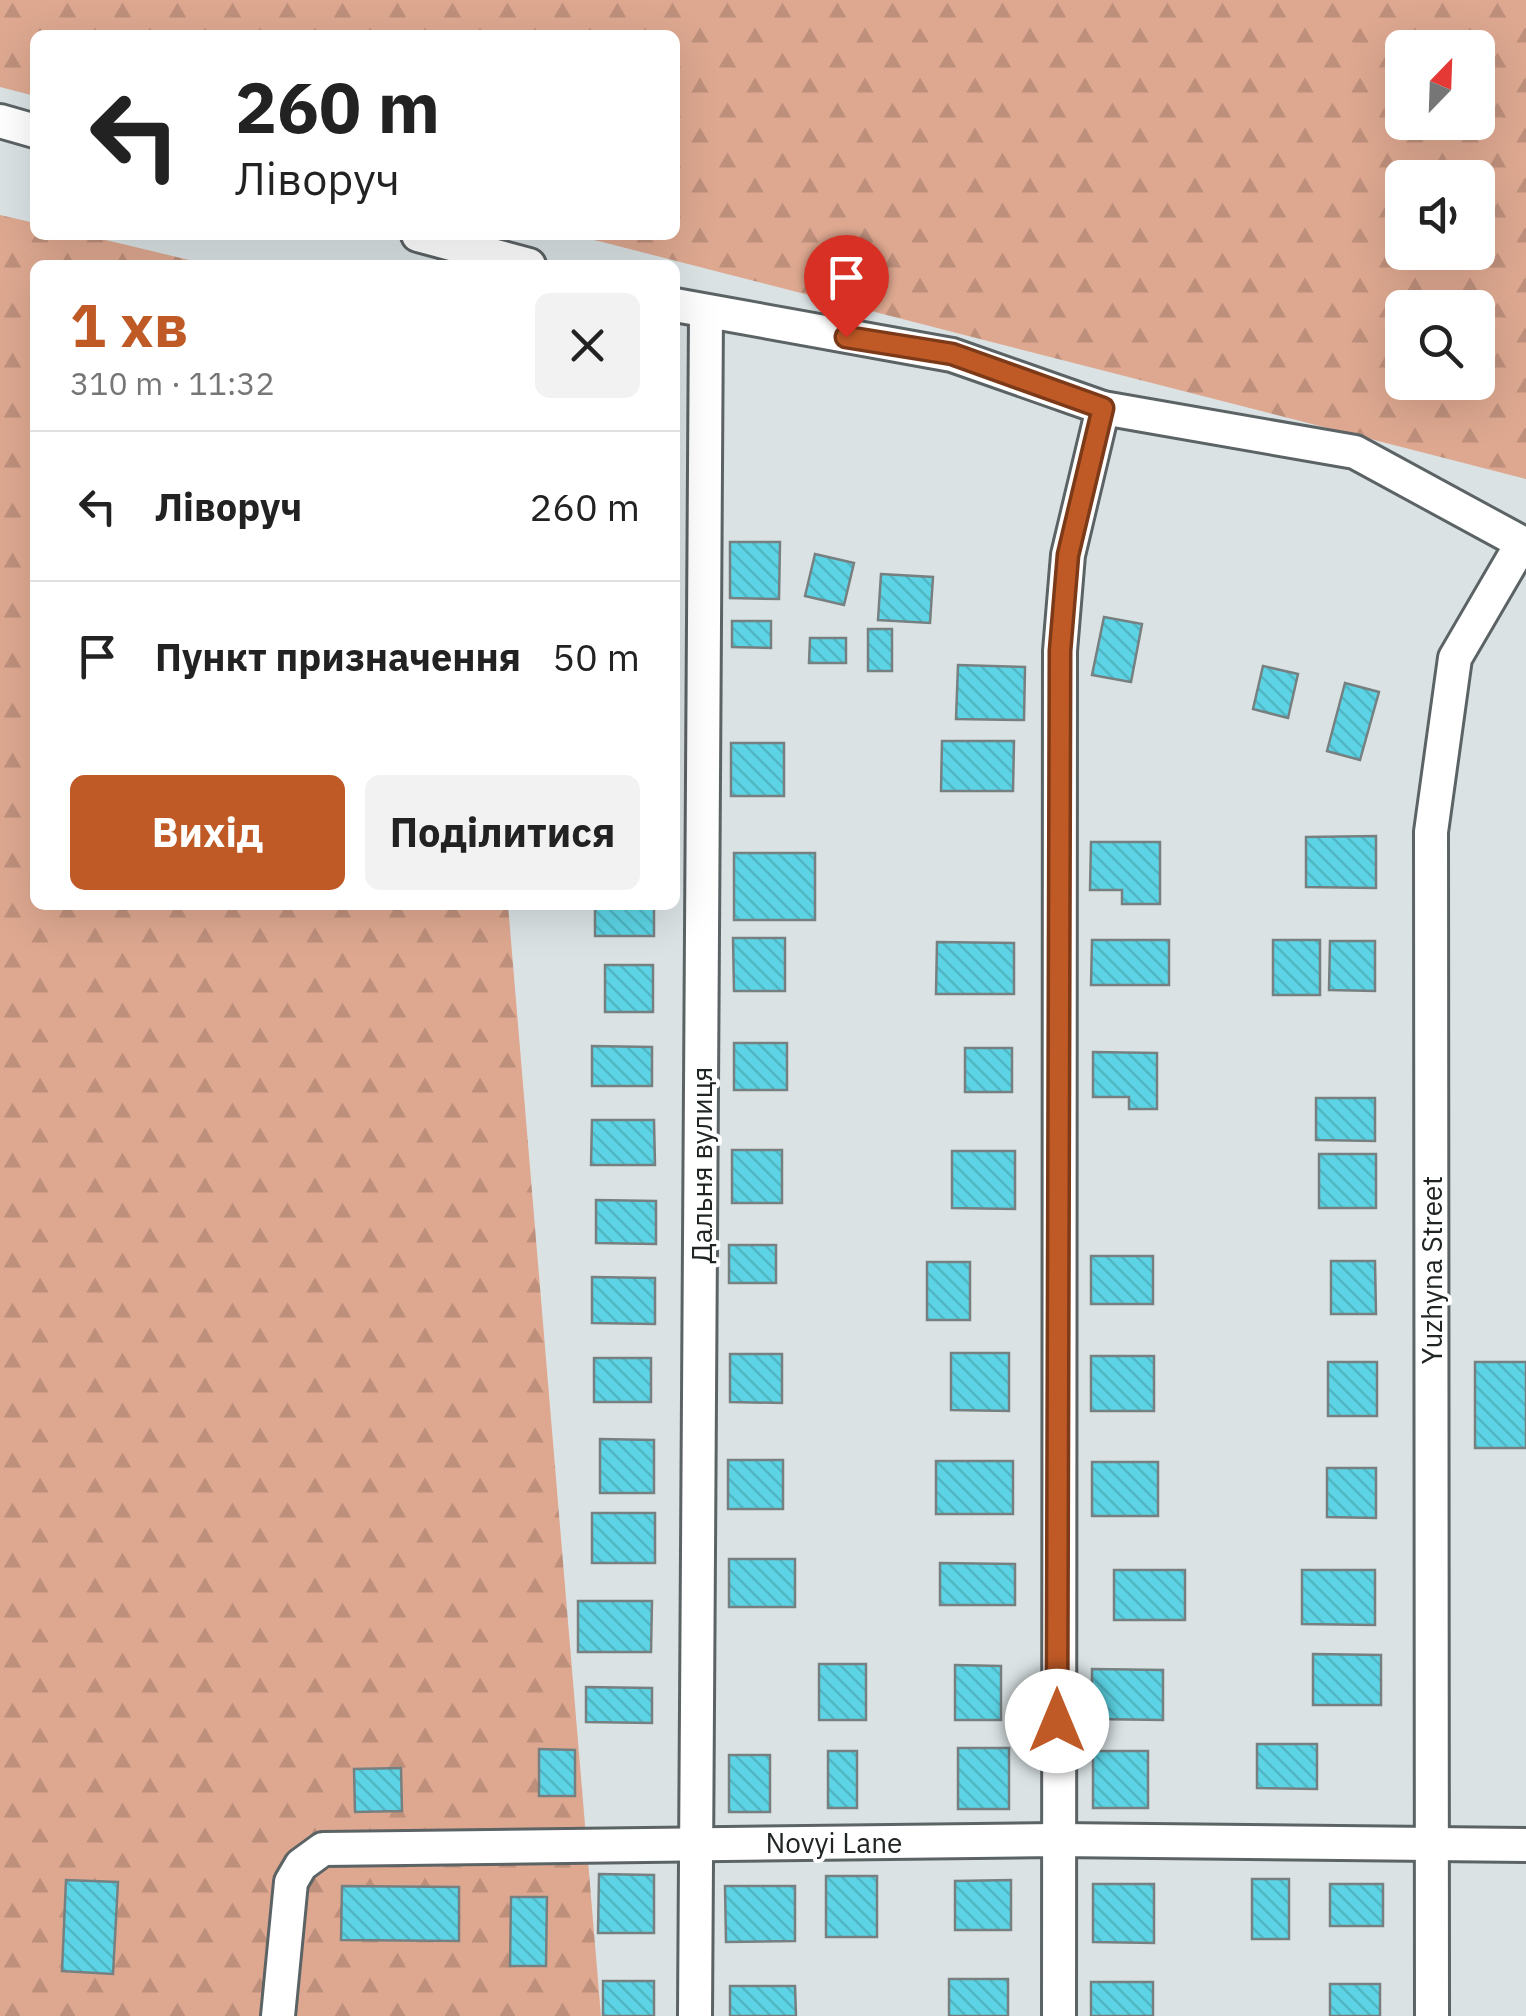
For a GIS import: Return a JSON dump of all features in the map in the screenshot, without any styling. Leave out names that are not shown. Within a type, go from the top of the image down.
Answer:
[{"type":"street","points":[[0,121],[30,130]]},
{"type":"street","points":[[436,240],[510,260]]},
{"type":"street","points":[[690,309],[952,354],[1103,408],[1355,452],[1524,544]]},
{"type":"street","name":"Дальня вулиця","points":[[690,309],[695,2016]]},
{"type":"street","points":[[1059,2016],[1060,651],[1068,555],[1103,408]]},
{"type":"street","name":"Yuzhyna Street","points":[[1432,2016],[1431,832],[1455,658],[1524,544]]},
{"type":"street","name":"Novyi Lane","points":[[278,2016],[292,1882],[301,1865],[323,1849],[1057,1840],[1526,1845]]},
{"type":"green space","points":[[0,0],[1526,0],[1526,479],[594,240],[680,240],[680,30],[30,30],[30,95],[0,87]]},
{"type":"green space","points":[[0,215],[30,222],[30,240],[106,240],[189,260],[30,260],[30,910],[508,910],[601,2016],[0,2016]]},
{"type":"building","points":[[730,542],[780,542],[779,599],[730,598]]},
{"type":"building","points":[[815,554],[854,563],[844,605],[805,596]]},
{"type":"building","points":[[881,574],[933,577],[930,623],[878,620]]},
{"type":"building","points":[[1104,617],[1142,624],[1131,682],[1092,675]]},
{"type":"building","points":[[732,621],[771,621],[771,648],[732,647]]},
{"type":"building","points":[[868,629],[892,629],[892,671],[868,671]]},
{"type":"building","points":[[810,638],[846,638],[846,663],[809,663]]},
{"type":"building","points":[[958,665],[1025,667],[1024,720],[956,719]]},
{"type":"building","points":[[1263,666],[1298,674],[1288,718],[1253,709]]},
{"type":"building","points":[[1345,683],[1379,692],[1360,760],[1327,751]]},
{"type":"building","points":[[942,741],[1014,741],[1013,791],[941,791]]},
{"type":"building","points":[[731,743],[784,743],[784,796],[731,796]]},
{"type":"building","points":[[1376,836],[1376,888],[1306,887],[1306,837]]},
{"type":"building","points":[[1091,842],[1160,842],[1160,904],[1122,904],[1122,890],[1090,890]]},
{"type":"building","points":[[734,853],[815,853],[815,920],[734,920]]},
{"type":"building","points":[[595,910],[654,910],[654,936],[595,936]]},
{"type":"building","points":[[733,938],[785,938],[785,991],[734,991]]},
{"type":"building","points":[[1092,940],[1169,940],[1169,985],[1091,985]]},
{"type":"building","points":[[1273,940],[1320,940],[1320,995],[1273,995]]},
{"type":"building","points":[[1330,941],[1375,941],[1375,991],[1329,990]]},
{"type":"building","points":[[937,942],[1014,943],[1014,994],[936,994]]},
{"type":"building","points":[[605,965],[653,965],[653,1012],[605,1012]]},
{"type":"building","points":[[734,1043],[787,1043],[787,1090],[734,1090]]},
{"type":"building","points":[[592,1046],[652,1047],[652,1086],[592,1086]]},
{"type":"building","points":[[965,1048],[1012,1048],[1012,1092],[965,1092]]},
{"type":"building","points":[[1093,1052],[1157,1053],[1157,1109],[1129,1109],[1129,1097],[1093,1097]]},
{"type":"building","points":[[1316,1098],[1375,1098],[1375,1141],[1316,1140]]},
{"type":"building","points":[[592,1120],[654,1120],[655,1165],[591,1165]]},
{"type":"building","points":[[732,1150],[782,1150],[782,1203],[732,1203]]},
{"type":"building","points":[[952,1151],[1015,1151],[1015,1209],[952,1208]]},
{"type":"building","points":[[1319,1154],[1376,1154],[1376,1208],[1319,1208]]},
{"type":"building","points":[[596,1200],[656,1201],[656,1244],[596,1243]]},
{"type":"building","points":[[729,1245],[776,1245],[776,1283],[729,1283]]},
{"type":"building","points":[[1091,1256],[1153,1256],[1153,1304],[1091,1304]]},
{"type":"building","points":[[1331,1261],[1375,1261],[1376,1314],[1331,1314]]},
{"type":"building","points":[[927,1262],[970,1262],[970,1320],[927,1320]]},
{"type":"building","points":[[592,1277],[655,1278],[655,1324],[592,1323]]},
{"type":"building","points":[[951,1353],[1009,1353],[1009,1411],[951,1410]]},
{"type":"building","points":[[730,1354],[782,1354],[782,1403],[730,1402]]},
{"type":"building","points":[[1091,1356],[1154,1356],[1154,1411],[1091,1411]]},
{"type":"building","points":[[594,1358],[651,1358],[651,1402],[594,1402]]},
{"type":"building","points":[[1328,1362],[1377,1362],[1377,1416],[1328,1416]]},
{"type":"building","points":[[1475,1362],[1526,1362],[1526,1448],[1475,1448]]},
{"type":"building","points":[[600,1439],[654,1440],[654,1493],[600,1493]]},
{"type":"building","points":[[728,1460],[783,1460],[783,1509],[728,1509]]},
{"type":"building","points":[[936,1461],[1013,1461],[1013,1514],[936,1514]]},
{"type":"building","points":[[1092,1462],[1158,1462],[1158,1516],[1092,1516]]},
{"type":"building","points":[[1327,1468],[1376,1468],[1376,1518],[1327,1517]]},
{"type":"building","points":[[592,1513],[655,1513],[655,1563],[592,1563]]},
{"type":"building","points":[[729,1559],[795,1559],[795,1607],[729,1607]]},
{"type":"building","points":[[940,1563],[1015,1564],[1015,1605],[940,1605]]},
{"type":"building","points":[[1114,1570],[1185,1570],[1185,1620],[1114,1620]]},
{"type":"building","points":[[1302,1570],[1375,1570],[1375,1625],[1302,1624]]},
{"type":"building","points":[[578,1601],[652,1601],[651,1652],[578,1652]]},
{"type":"building","points":[[1313,1654],[1381,1655],[1381,1705],[1313,1705]]},
{"type":"building","points":[[819,1664],[866,1664],[866,1720],[819,1720]]},
{"type":"building","points":[[955,1665],[1001,1666],[1001,1720],[955,1720]]},
{"type":"building","points":[[1092,1669],[1163,1670],[1163,1720],[1092,1719]]},
{"type":"building","points":[[586,1687],[652,1688],[652,1723],[586,1722]]},
{"type":"building","points":[[1257,1744],[1317,1744],[1317,1789],[1257,1788]]},
{"type":"building","points":[[958,1748],[1009,1748],[1009,1809],[958,1809]]},
{"type":"building","points":[[539,1749],[575,1750],[575,1796],[539,1796]]},
{"type":"building","points":[[828,1751],[857,1751],[857,1808],[828,1808]]},
{"type":"building","points":[[1093,1751],[1148,1751],[1148,1808],[1093,1808]]},
{"type":"building","points":[[729,1755],[770,1755],[770,1812],[729,1812]]},
{"type":"building","points":[[401,1768],[402,1811],[355,1812],[354,1769]]},
{"type":"building","points":[[599,1874],[654,1875],[654,1933],[598,1933]]},
{"type":"building","points":[[826,1876],[877,1876],[877,1937],[826,1937]]},
{"type":"building","points":[[1252,1879],[1289,1879],[1289,1939],[1252,1939]]},
{"type":"building","points":[[66,1880],[118,1882],[113,1974],[62,1971]]},
{"type":"building","points":[[1011,1880],[1011,1930],[955,1930],[955,1881]]},
{"type":"building","points":[[1093,1884],[1154,1884],[1154,1943],[1093,1942]]},
{"type":"building","points":[[1330,1884],[1383,1884],[1383,1926],[1330,1926]]},
{"type":"building","points":[[342,1886],[459,1887],[459,1941],[341,1940]]},
{"type":"building","points":[[725,1886],[795,1886],[795,1941],[726,1942]]},
{"type":"building","points":[[511,1897],[547,1897],[546,1966],[510,1966]]},
{"type":"building","points":[[949,1979],[1008,1979],[1008,2016],[949,2016]]},
{"type":"building","points":[[603,1981],[654,1981],[654,2016],[603,2016]]},
{"type":"building","points":[[1091,1982],[1153,1982],[1153,2016],[1091,2016]]},
{"type":"building","points":[[1330,1984],[1380,1984],[1380,2016],[1330,2016]]},
{"type":"building","points":[[730,1986],[795,1986],[796,2016],[730,2016]]},
{"type":"route","points":[[846,337],[952,354],[1103,408],[1068,555],[1060,651],[1057,1721]]}]
